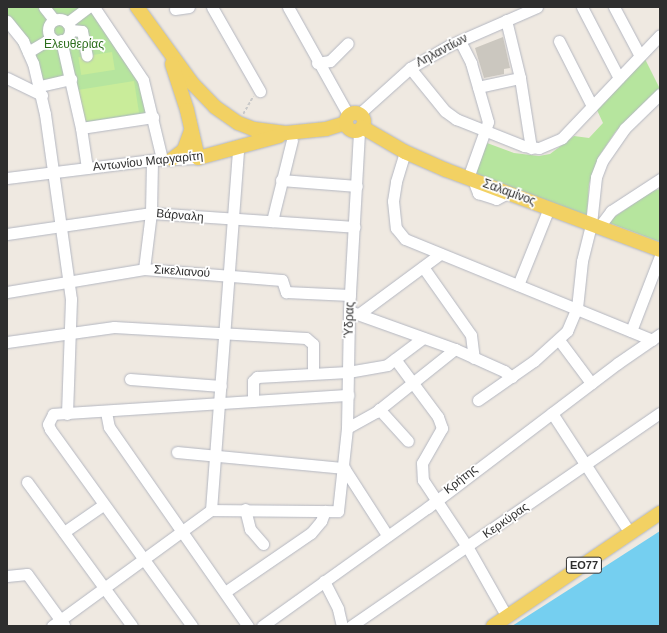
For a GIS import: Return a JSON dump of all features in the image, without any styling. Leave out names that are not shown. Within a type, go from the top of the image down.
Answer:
[{"type":"main road","points":[[137,7],[164,47],[208,100],[255,136],[289,137],[355,122]]},
{"type":"main road","points":[[164,47],[187,110],[198,158]]},
{"type":"main road","points":[[187,110],[193,99],[208,100]]},
{"type":"main road","name":"Σαλαμίνος","points":[[355,122],[405,152],[472,182],[549,208],[660,250]]},
{"type":"main road","points":[[162,160],[184,150],[191,131]]},
{"type":"main road","name":"Αντωνίου Μαργαρίτη","points":[[198,158],[238,148],[255,136]]},
{"type":"main road","name":"ΕΟ77","points":[[494,626],[660,513]]},
{"type":"street","points":[[44,7],[54,20]]},
{"type":"street","points":[[175,9],[190,7]]},
{"type":"street","points":[[212,7],[259,90]]},
{"type":"street","points":[[288,7],[317,63],[355,122]]},
{"type":"street","name":"Ληλαντίων","points":[[355,122],[410,68],[460,41],[537,7]]},
{"type":"street","points":[[582,7],[619,78]]},
{"type":"street","points":[[614,7],[640,56]]},
{"type":"street","points":[[28,52],[56,39],[67,37],[69,26],[94,8],[137,68],[153,117],[162,160],[151,213],[144,269]]},
{"type":"street","points":[[87,56],[82,31],[69,26],[61,19],[54,20],[48,28],[56,39],[71,79],[78,106],[87,168]]},
{"type":"street","points":[[506,20],[520,78],[531,148]]},
{"type":"street","points":[[7,21],[28,52],[41,90],[71,299],[67,414]]},
{"type":"street","points":[[410,68],[446,112],[464,124],[531,148],[544,147],[558,140],[660,34]]},
{"type":"street","points":[[460,41],[471,63],[488,122],[472,182],[478,193],[496,199],[504,195]]},
{"type":"street","points":[[560,41],[592,106]]},
{"type":"street","points":[[317,63],[330,61],[348,43]]},
{"type":"street","points":[[7,78],[41,90],[71,79]]},
{"type":"street","points":[[478,87],[520,78]]},
{"type":"street","points":[[478,400],[512,377],[559,340],[567,331],[577,308],[582,261],[595,225],[596,177],[602,161],[625,128],[659,98]]},
{"type":"street","points":[[81,128],[153,117]]},
{"type":"street","name":"Ύδρας","points":[[325,511],[338,511],[344,468],[347,428],[348,372],[354,313],[350,295],[357,186],[355,122]]},
{"type":"street","points":[[272,221],[289,137]]},
{"type":"street","points":[[211,510],[220,403],[231,220],[238,148]]},
{"type":"street","points":[[405,152],[396,182],[394,201],[396,228],[400,235],[415,244],[631,331],[656,337]]},
{"type":"street","name":"Αντωνίου Μαργαρίτη","points":[[7,178],[162,160],[198,158]]},
{"type":"street","points":[[595,225],[611,211],[660,179]]},
{"type":"street","points":[[281,180],[357,186]]},
{"type":"street","points":[[518,285],[549,208]]},
{"type":"street","name":"Βάρναλη","points":[[7,234],[151,213],[231,220],[272,221],[354,227]]},
{"type":"street","points":[[354,313],[424,267],[440,254]]},
{"type":"street","points":[[631,331],[660,256]]},
{"type":"street","points":[[424,267],[471,335],[474,358]]},
{"type":"street","name":"Σικελιανού","points":[[7,292],[68,283],[144,269],[282,280],[286,292],[350,295]]},
{"type":"street","points":[[354,313],[455,349],[512,377]]},
{"type":"street","points":[[7,342],[70,332],[124,327],[308,338],[313,344],[313,373]]},
{"type":"street","name":"Κρήτης","points":[[262,626],[436,500],[590,383],[656,337]]},
{"type":"street","points":[[253,401],[253,383],[257,377],[348,372],[387,365],[423,338]]},
{"type":"street","points":[[559,340],[590,383]]},
{"type":"street","points":[[347,428],[379,409],[455,349]]},
{"type":"street","points":[[395,359],[438,417],[442,428],[425,459],[421,470],[423,480],[468,548],[507,617]]},
{"type":"street","points":[[130,379],[221,386]]},
{"type":"street","points":[[192,626],[103,505],[48,424],[53,414],[106,412],[348,395]]},
{"type":"street","points":[[379,409],[408,441]]},
{"type":"street","points":[[106,412],[109,428],[248,626]]},
{"type":"street","points":[[552,413],[630,533]]},
{"type":"street","name":"Κερκύρας","points":[[351,626],[468,548],[660,414]]},
{"type":"street","points":[[177,452],[344,468],[387,535]]},
{"type":"street","points":[[28,482],[132,626]]},
{"type":"street","points":[[64,532],[103,505]]},
{"type":"street","points":[[7,576],[27,574],[59,624],[211,510],[245,509],[325,511],[321,521],[311,533],[224,592]]},
{"type":"street","points":[[245,509],[250,529],[263,544]]},
{"type":"street","points":[[324,581],[338,609],[342,626]]},
{"type":"path","points":[[238,123],[259,90]]},
{"type":"green space","name":"Ελευθερίας","points":[[7,7],[94,7],[137,68],[153,117],[81,128],[68,83],[40,89],[7,21]]},
{"type":"green space","points":[[112,52],[115,70],[81,75],[78,57]]},
{"type":"green space","points":[[645,59],[660,89],[616,131],[599,156],[589,184],[587,216],[475,174],[487,143],[514,153],[539,156],[550,154],[574,136],[589,138],[603,123],[597,110]]},
{"type":"green space","points":[[134,81],[139,113],[83,122],[78,90]]},
{"type":"green space","points":[[660,189],[660,242],[607,222],[652,191]]},
{"type":"water","points":[[660,531],[660,626],[512,626],[587,578]]},
{"type":"building","points":[[503,37],[510,68],[504,69],[504,74],[484,78],[475,48]]}]
